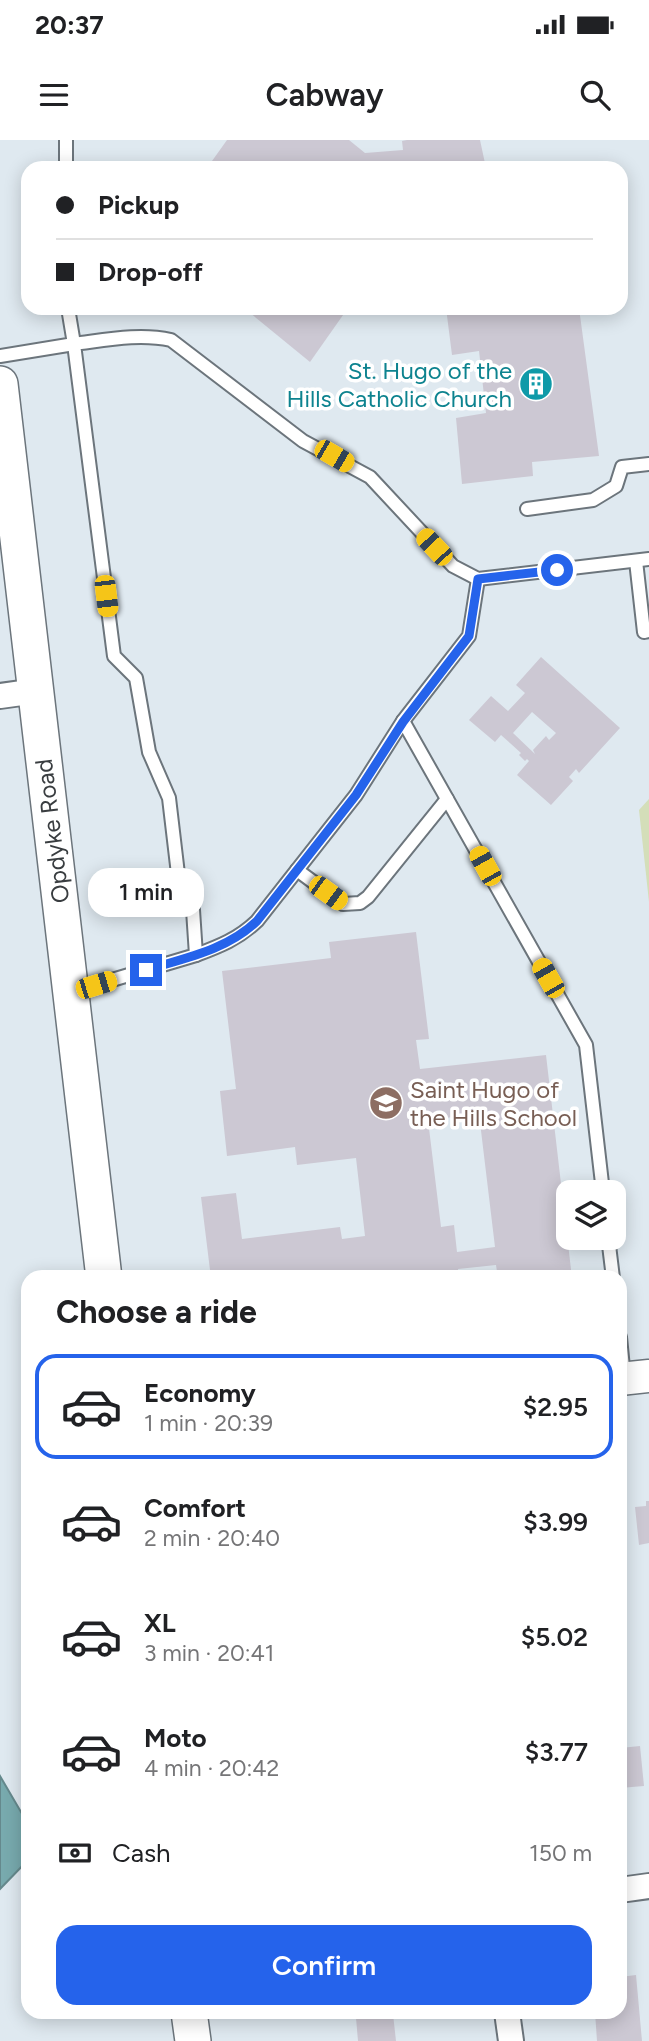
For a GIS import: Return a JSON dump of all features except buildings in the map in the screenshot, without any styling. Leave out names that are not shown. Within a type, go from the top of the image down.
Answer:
[{"type":"main road","name":"Opdyke Road","points":[[0,384],[103,1270]]},
{"type":"main road","points":[[190,2019],[193,2041]]},
{"type":"street","points":[[0,696],[36,691]]},
{"type":"street","points":[[627,1889],[649,1886]]},
{"type":"street","points":[[508,2019],[511,2041]]},
{"type":"lane","points":[[66,140],[66,161]]},
{"type":"lane","points":[[69,315],[114,656],[136,678],[149,752],[169,798],[178,874],[192,895],[196,954]]},
{"type":"lane","points":[[0,356],[125,338],[157,337],[171,341],[303,441],[370,477],[453,566],[478,579],[642,560],[644,632],[649,631]]},
{"type":"lane","points":[[527,509],[593,500],[616,486],[622,467],[649,464]]},
{"type":"lane","points":[[71,992],[227,944],[257,921],[356,795],[403,722],[469,636],[478,579]]},
{"type":"lane","points":[[403,722],[586,1045],[602,1180]]},
{"type":"lane","points":[[297,870],[343,904],[360,903],[368,897],[447,799]]},
{"type":"lane","points":[[610,1250],[612,1270]]},
{"type":"green space","points":[[649,799],[649,902],[639,810]]},
{"type":"water","points":[[0,1776],[21,1812],[21,1867],[0,1889]]},
{"type":"place","name":"St. Hugo of the Hills Catholic Church","points":[[536,384]]},
{"type":"place","name":"Saint Hugo of the Hills School","points":[[386,1103]]},
{"type":"route","points":[[146,970],[227,944],[257,921],[356,795],[403,722],[469,636],[478,579],[557,570]]}]
